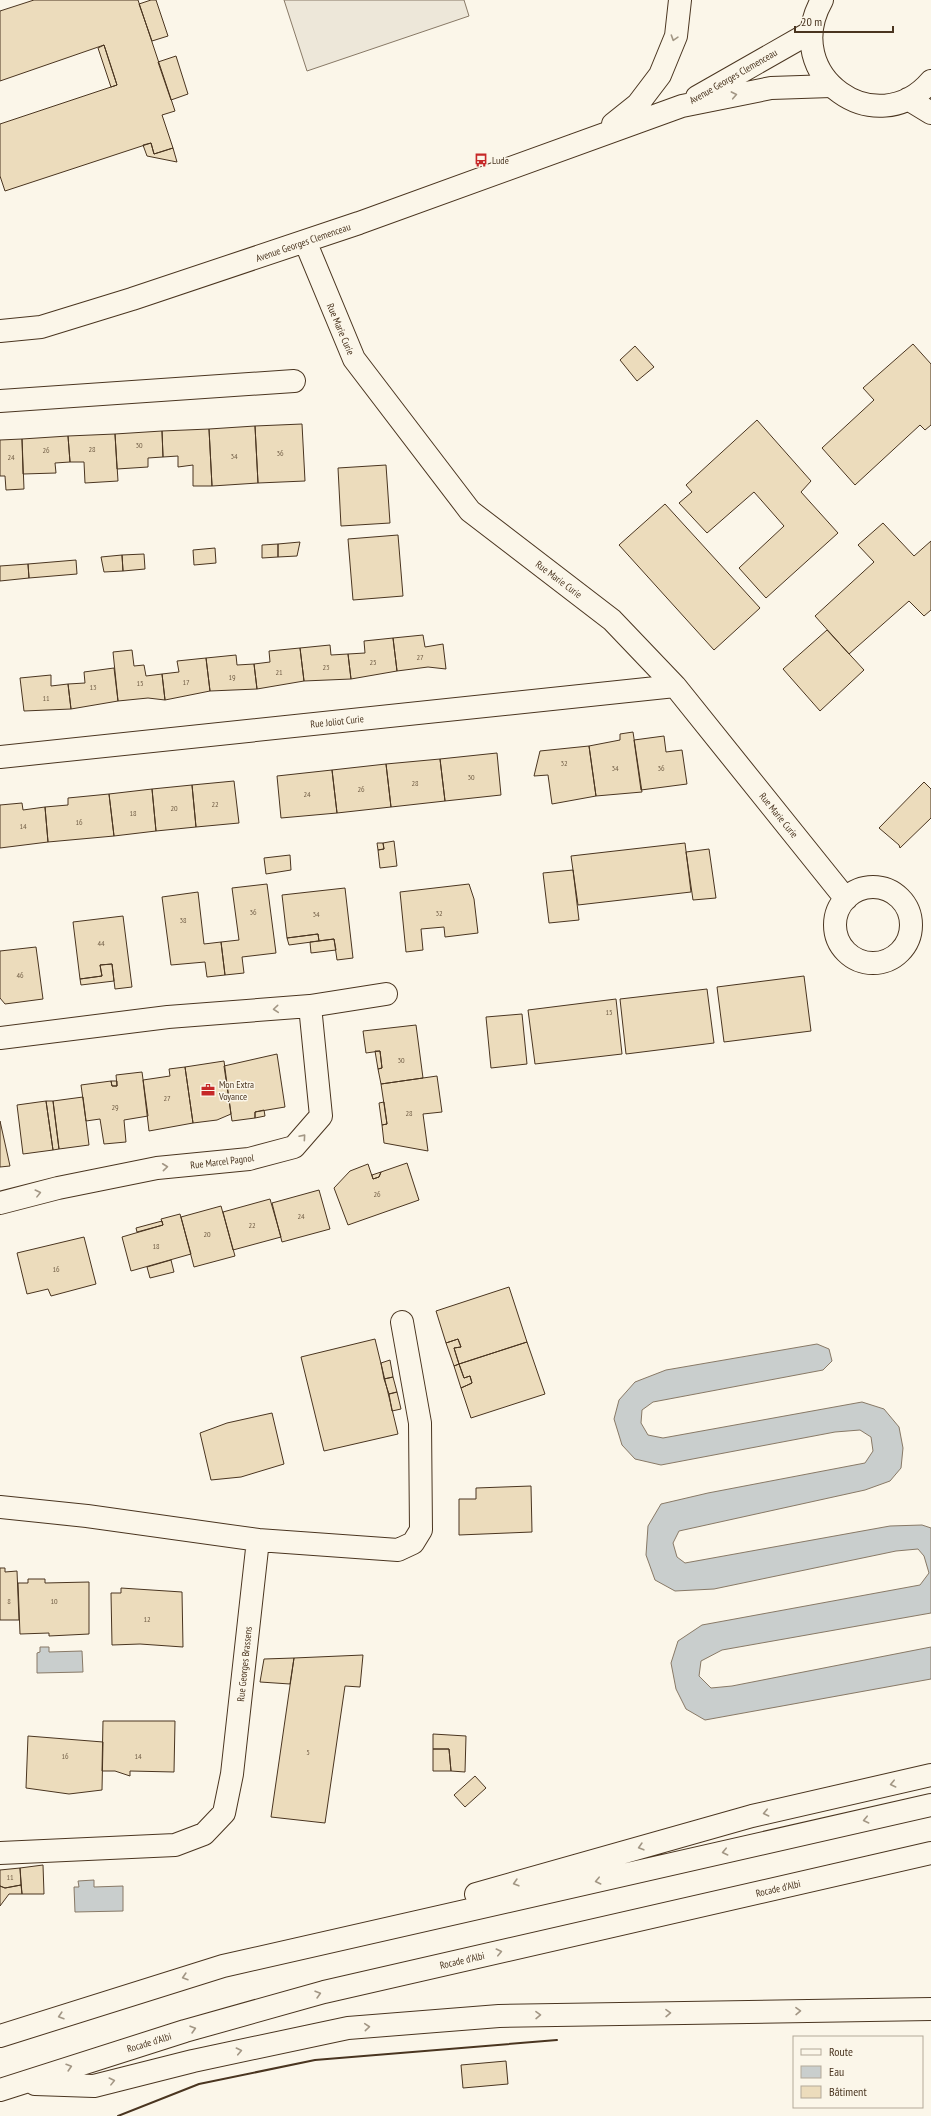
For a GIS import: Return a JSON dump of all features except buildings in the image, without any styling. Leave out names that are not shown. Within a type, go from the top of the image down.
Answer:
[{"type":"main road","points":[[601,133],[638,104],[660,76],[676,36],[680,0]]},
{"type":"main road","points":[[822,0],[815,12],[811,32],[812,52],[817,64],[831,86],[848,98],[868,104],[888,105],[908,99],[924,89],[931,81]]},
{"type":"main road","name":"Avenue Georges Clemenceau","points":[[682,106],[811,32]]},
{"type":"main road","name":"Avenue Georges Clemenceau","points":[[0,331],[41,327],[132,299],[305,241],[601,133],[682,106],[771,88],[831,86]]},
{"type":"main road","points":[[908,99],[931,113]]},
{"type":"main road","name":"Rue Marie Curie","points":[[305,241],[354,359],[470,511],[612,620],[675,686],[846,899]]},
{"type":"main road","points":[[0,401],[294,381]]},
{"type":"main road","name":"Rue Joliot Curie","points":[[0,757],[675,686]]},
{"type":"main road","points":[[0,1038],[168,1017],[310,1006],[386,994]]},
{"type":"main road","name":"Rue Marcel Pagnol","points":[[0,1203],[58,1188],[157,1168],[249,1159],[294,1147],[321,1116],[310,1006]]},
{"type":"main road","points":[[0,1507],[86,1516],[258,1540],[398,1550],[413,1543],[421,1530],[420,1423],[402,1322]]},
{"type":"main road","name":"Rue Georges Brassens","points":[[0,1853],[175,1844],[204,1834],[224,1813],[232,1774],[258,1540]]},
{"type":"main road","points":[[0,2036],[223,1966],[752,1816],[931,1775]]},
{"type":"main road","points":[[223,1966],[931,1805]]},
{"type":"main road","name":"Rocade d'Albi","points":[[9,2086],[185,2031],[324,1992],[931,1854]]},
{"type":"main road","points":[[9,2086],[94,2086],[192,2061],[348,2028],[491,2016],[931,2009]]},
{"type":"shaded area","points":[[284,0],[464,0],[469,16],[307,71]]},
{"type":"water","points":[[817,1344],[829,1349],[832,1361],[823,1370],[653,1402],[642,1410],[641,1423],[648,1435],[663,1438],[862,1402],[884,1409],[899,1427],[903,1448],[901,1468],[890,1481],[865,1490],[679,1531],[673,1543],[677,1557],[685,1563],[890,1526],[922,1525],[931,1528],[931,1613],[722,1650],[701,1661],[699,1676],[711,1688],[732,1686],[931,1647],[931,1679],[705,1720],[686,1709],[676,1689],[671,1663],[678,1641],[702,1625],[920,1585],[929,1573],[924,1556],[918,1549],[896,1551],[714,1589],[675,1591],[655,1580],[646,1555],[648,1526],[661,1504],[708,1493],[865,1463],[873,1451],[871,1437],[860,1430],[835,1432],[661,1465],[635,1459],[622,1445],[614,1419],[619,1400],[635,1382],[666,1370]]},
{"type":"water","points":[[40,1647],[49,1647],[49,1652],[82,1651],[83,1672],[37,1673],[37,1653],[40,1652]]},
{"type":"water","points":[[94,1880],[94,1887],[123,1886],[123,1911],[75,1912],[74,1887],[79,1887],[78,1881]]},
{"type":"wall","points":[[118,2116],[199,2084],[315,2060],[557,2040]]},
{"type":"place","name":"Lude","points":[[481,160]]},
{"type":"place","name":"Mon Extra Voyance","points":[[208,1090]]}]
